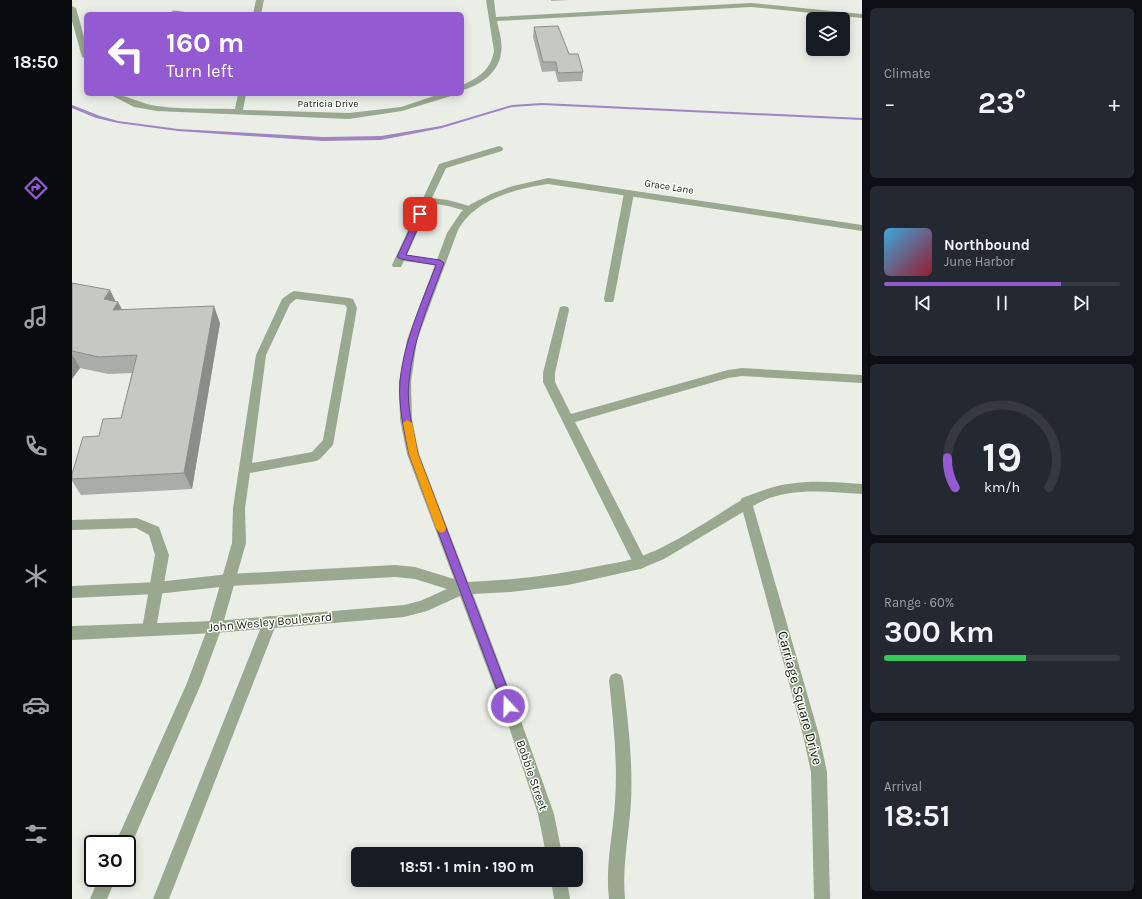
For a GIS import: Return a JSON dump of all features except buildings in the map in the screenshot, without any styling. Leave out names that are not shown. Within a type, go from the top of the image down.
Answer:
[{"type":"street","points":[[257,12],[260,0]]},
{"type":"street","points":[[465,87],[484,77],[495,65],[498,51],[490,0]]},
{"type":"street","points":[[493,19],[750,3],[862,16]]},
{"type":"street","points":[[72,8],[84,50]]},
{"type":"street","name":"Patricia Drive","points":[[117,96],[137,105],[157,109],[349,116],[402,109],[442,96]]},
{"type":"street","points":[[238,112],[242,96]]},
{"type":"street","points":[[440,263],[399,261],[442,166],[499,150]]},
{"type":"street","name":"Grace Lane","points":[[473,207],[533,183],[548,181],[630,192],[862,228]]},
{"type":"street","points":[[609,299],[630,192]]},
{"type":"street","points":[[427,200],[473,207]]},
{"type":"street","name":"Bobbie Street","points":[[473,207],[459,220],[452,233],[412,340],[404,382],[406,419],[414,454],[514,721],[544,807],[553,847]]},
{"type":"street","points":[[127,835],[194,684],[215,627],[239,543],[239,508],[244,469],[261,355],[286,302],[294,295],[349,302],[352,308],[329,442],[316,456],[244,469]]},
{"type":"street","points":[[564,310],[549,373],[549,382],[569,419],[640,563]]},
{"type":"street","points":[[569,419],[728,374],[742,372],[862,379]]},
{"type":"street","name":"John Wesley Boulevard","points":[[72,592],[156,588],[228,580],[395,572],[415,573],[463,588],[511,586],[568,579],[640,563],[675,547],[746,502],[757,497],[787,489],[817,486],[862,489]]},
{"type":"street","name":"Carriage Square Drive","points":[[746,502],[811,735],[819,772],[822,899]]},
{"type":"street","points":[[72,525],[137,523],[154,531],[162,555],[149,629]]},
{"type":"street","name":"John Wesley Boulevard","points":[[72,633],[215,627],[404,611],[422,607],[463,588]]},
{"type":"street","points":[[161,899],[270,622]]},
{"type":"street","points":[[616,680],[620,708],[623,766],[623,801],[616,869],[617,899]]},
{"type":"street","points":[[98,899],[104,887]]},
{"type":"street","points":[[560,887],[562,899]]},
{"type":"waterway","points":[[72,106],[98,117],[118,122],[178,130],[323,139],[381,138],[442,127],[512,106],[542,104],[862,119]]},
{"type":"slow traffic","points":[[407,423],[414,454],[441,528]]},
{"type":"route","points":[[420,214],[401,257],[440,263],[412,340],[404,382],[406,419],[414,454],[508,706]]}]
